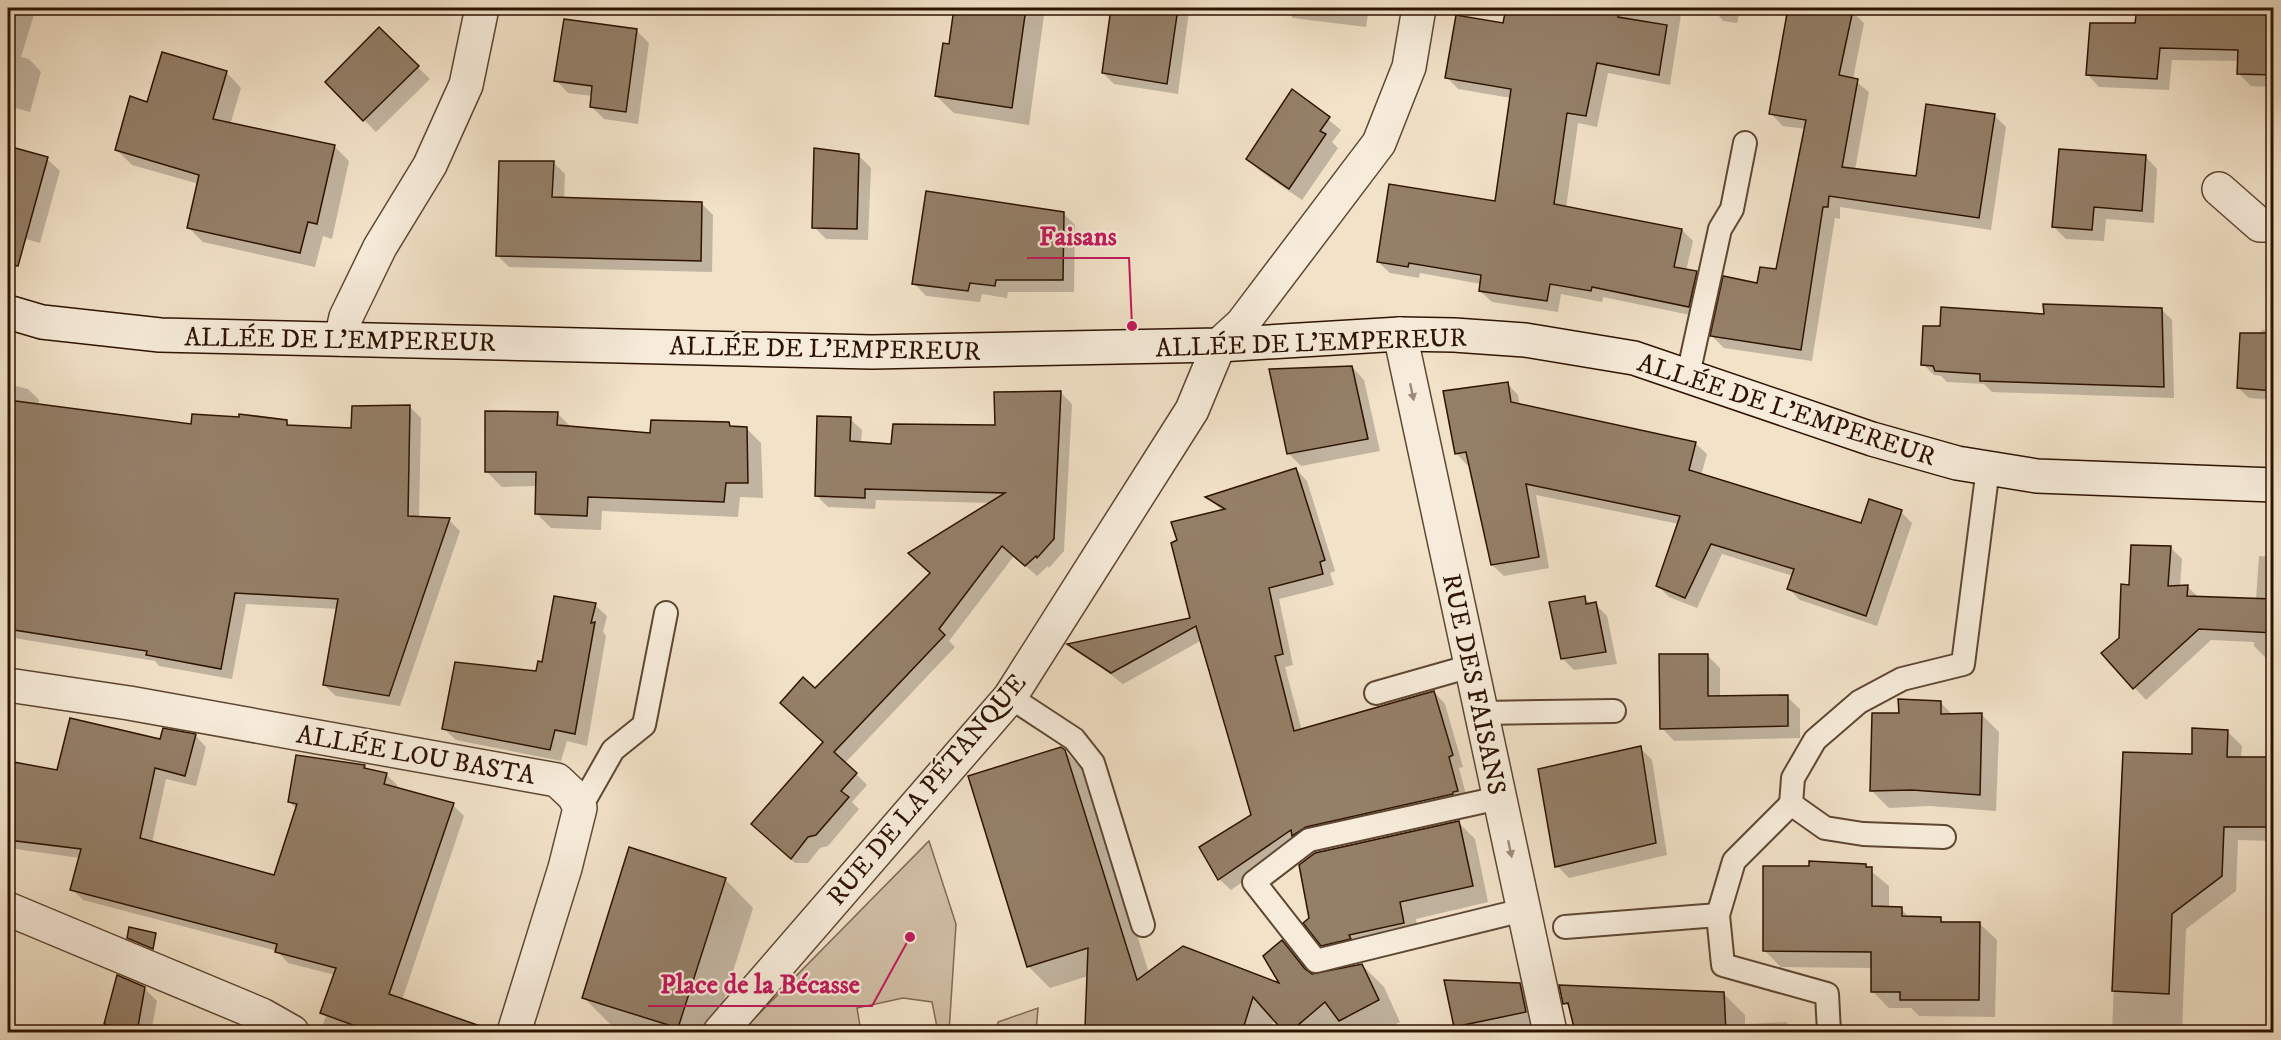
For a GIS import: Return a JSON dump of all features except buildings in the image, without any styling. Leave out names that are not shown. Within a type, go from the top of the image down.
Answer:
[{"type":"street","points":[[341,339],[346,316],[375,257],[430,165],[466,85],[482,8]]},
{"type":"street","points":[[1219,345],[1242,324],[1379,143],[1409,67],[1419,8]]},
{"type":"street","points":[[2219,189],[2260,225],[2274,225]]},
{"type":"street","name":"ALLÉE DE L'EMPEREUR","points":[[8,312],[42,322],[160,335],[872,352],[1219,345],[1400,334],[1525,340],[1634,358],[1872,439],[1957,463],[2048,477],[2274,485]]},
{"type":"street","name":"RUE DES FAISANS","points":[[1400,334],[1550,1032]]},
{"type":"street","name":"RUE DE LA PÉTANQUE","points":[[720,1032],[1010,697],[1192,410],[1219,345]]},
{"type":"street","name":"ALLÉE LOU BASTA","points":[[8,685],[129,703],[557,780],[574,796],[580,808]]},
{"type":"street","points":[[514,1032],[565,868],[580,808]]},
{"type":"street","points":[[8,909],[262,1015],[292,1032]]},
{"type":"lane","points":[[1688,375],[1720,229],[1732,209],[1745,143]]},
{"type":"lane","points":[[1829,1032],[1827,994],[1723,965],[1718,915],[1734,861],[1791,804],[1793,778],[1815,740],[1859,702],[1902,679],[1963,664],[1988,468]]},
{"type":"lane","points":[[580,808],[613,750],[644,725],[666,613]]},
{"type":"lane","points":[[1376,693],[1471,666]]},
{"type":"lane","points":[[1010,697],[1074,739],[1093,763],[1143,925]]},
{"type":"lane","points":[[1481,713],[1614,711]]},
{"type":"lane","points":[[1499,798],[1310,840],[1254,882],[1316,961],[1523,910]]},
{"type":"lane","points":[[1791,804],[1825,828],[1863,834],[1944,837]]},
{"type":"lane","points":[[1565,927],[1718,915]]},
{"type":"shaded area","points":[[929,841],[956,924],[949,1032],[938,1032],[932,1002],[903,998],[857,1008],[861,1032],[741,1032]]},
{"type":"shaded area","points":[[1038,1008],[1036,1032],[997,1032],[998,1022]]},
{"type":"place","name":"Faisans","points":[[1132,326]]},
{"type":"place","name":"Place de la Bécasse","points":[[910,937]]}]
